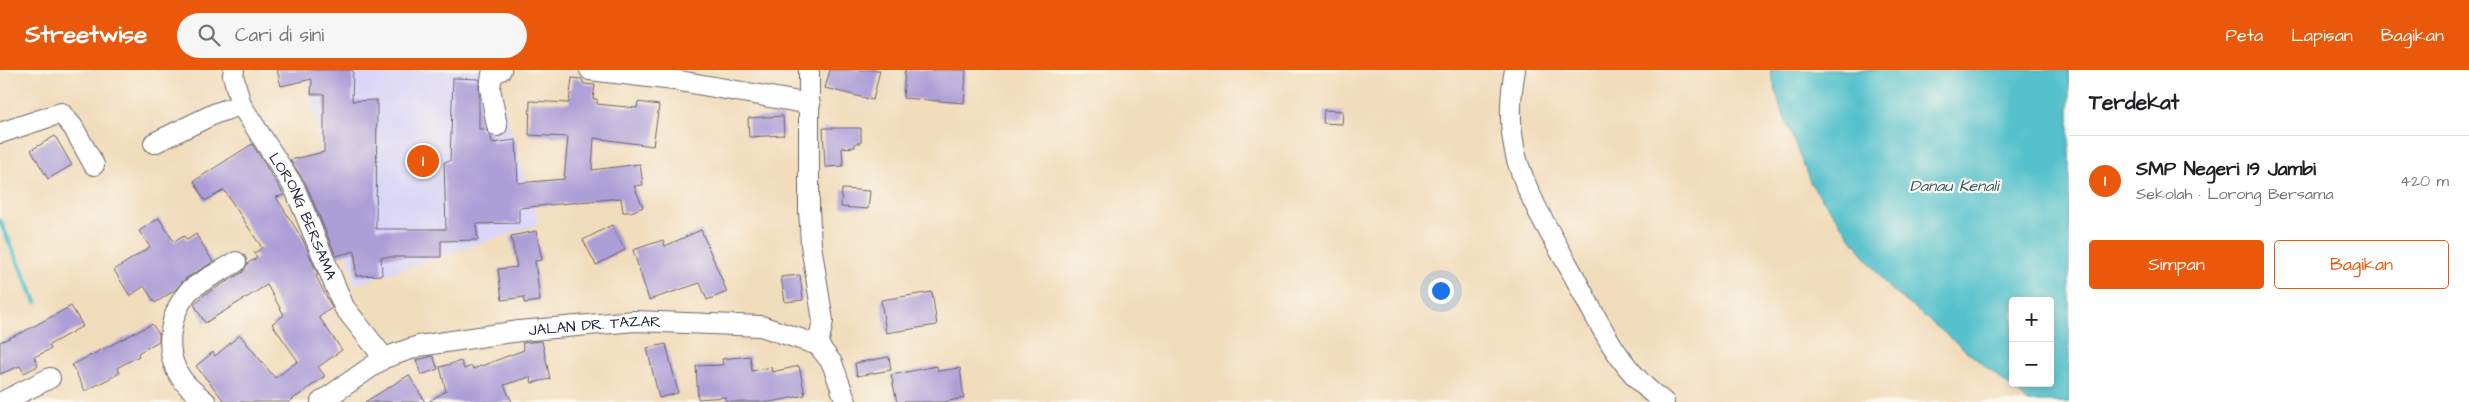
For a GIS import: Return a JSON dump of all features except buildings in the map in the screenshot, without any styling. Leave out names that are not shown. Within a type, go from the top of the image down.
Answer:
[{"type":"street","name":"LORONG BERSAMA","points":[[234,70],[233,75],[241,105],[294,187],[344,307],[384,358]]},
{"type":"street","points":[[497,126],[490,88],[492,74],[501,70]]},
{"type":"street","points":[[590,70],[674,80],[810,104]]},
{"type":"street","points":[[809,70],[809,209],[811,245],[823,321],[818,345],[832,363],[846,402]]},
{"type":"street","points":[[1515,70],[1511,92],[1510,120],[1517,160],[1533,204],[1604,331],[1630,371],[1646,390],[1664,402]]},
{"type":"street","points":[[154,143],[216,112],[241,105]]},
{"type":"street","points":[[0,133],[61,113],[73,128],[94,165]]},
{"type":"street","points":[[206,402],[181,378],[178,372],[173,358],[170,334],[172,318],[188,292],[236,262]]},
{"type":"street","name":"JALAN DR. TAZAR","points":[[321,402],[384,358],[419,346],[518,331],[635,321],[762,326],[818,345]]},
{"type":"street","points":[[2,402],[50,378]]},
{"type":"shaded area","points":[[309,70],[493,70],[539,224],[355,285],[310,99]]},
{"type":"water","name":"Danau Kenali","points":[[1770,70],[2069,70],[2069,402],[2029,402],[2011,387],[2054,387],[2054,297],[2009,297],[2009,386],[1888,287],[1811,184],[1781,109]]},
{"type":"waterway","points":[[0,221],[36,302]]},
{"type":"place","name":"SMP Negeri 19 Jambi","points":[[423,161]]}]
